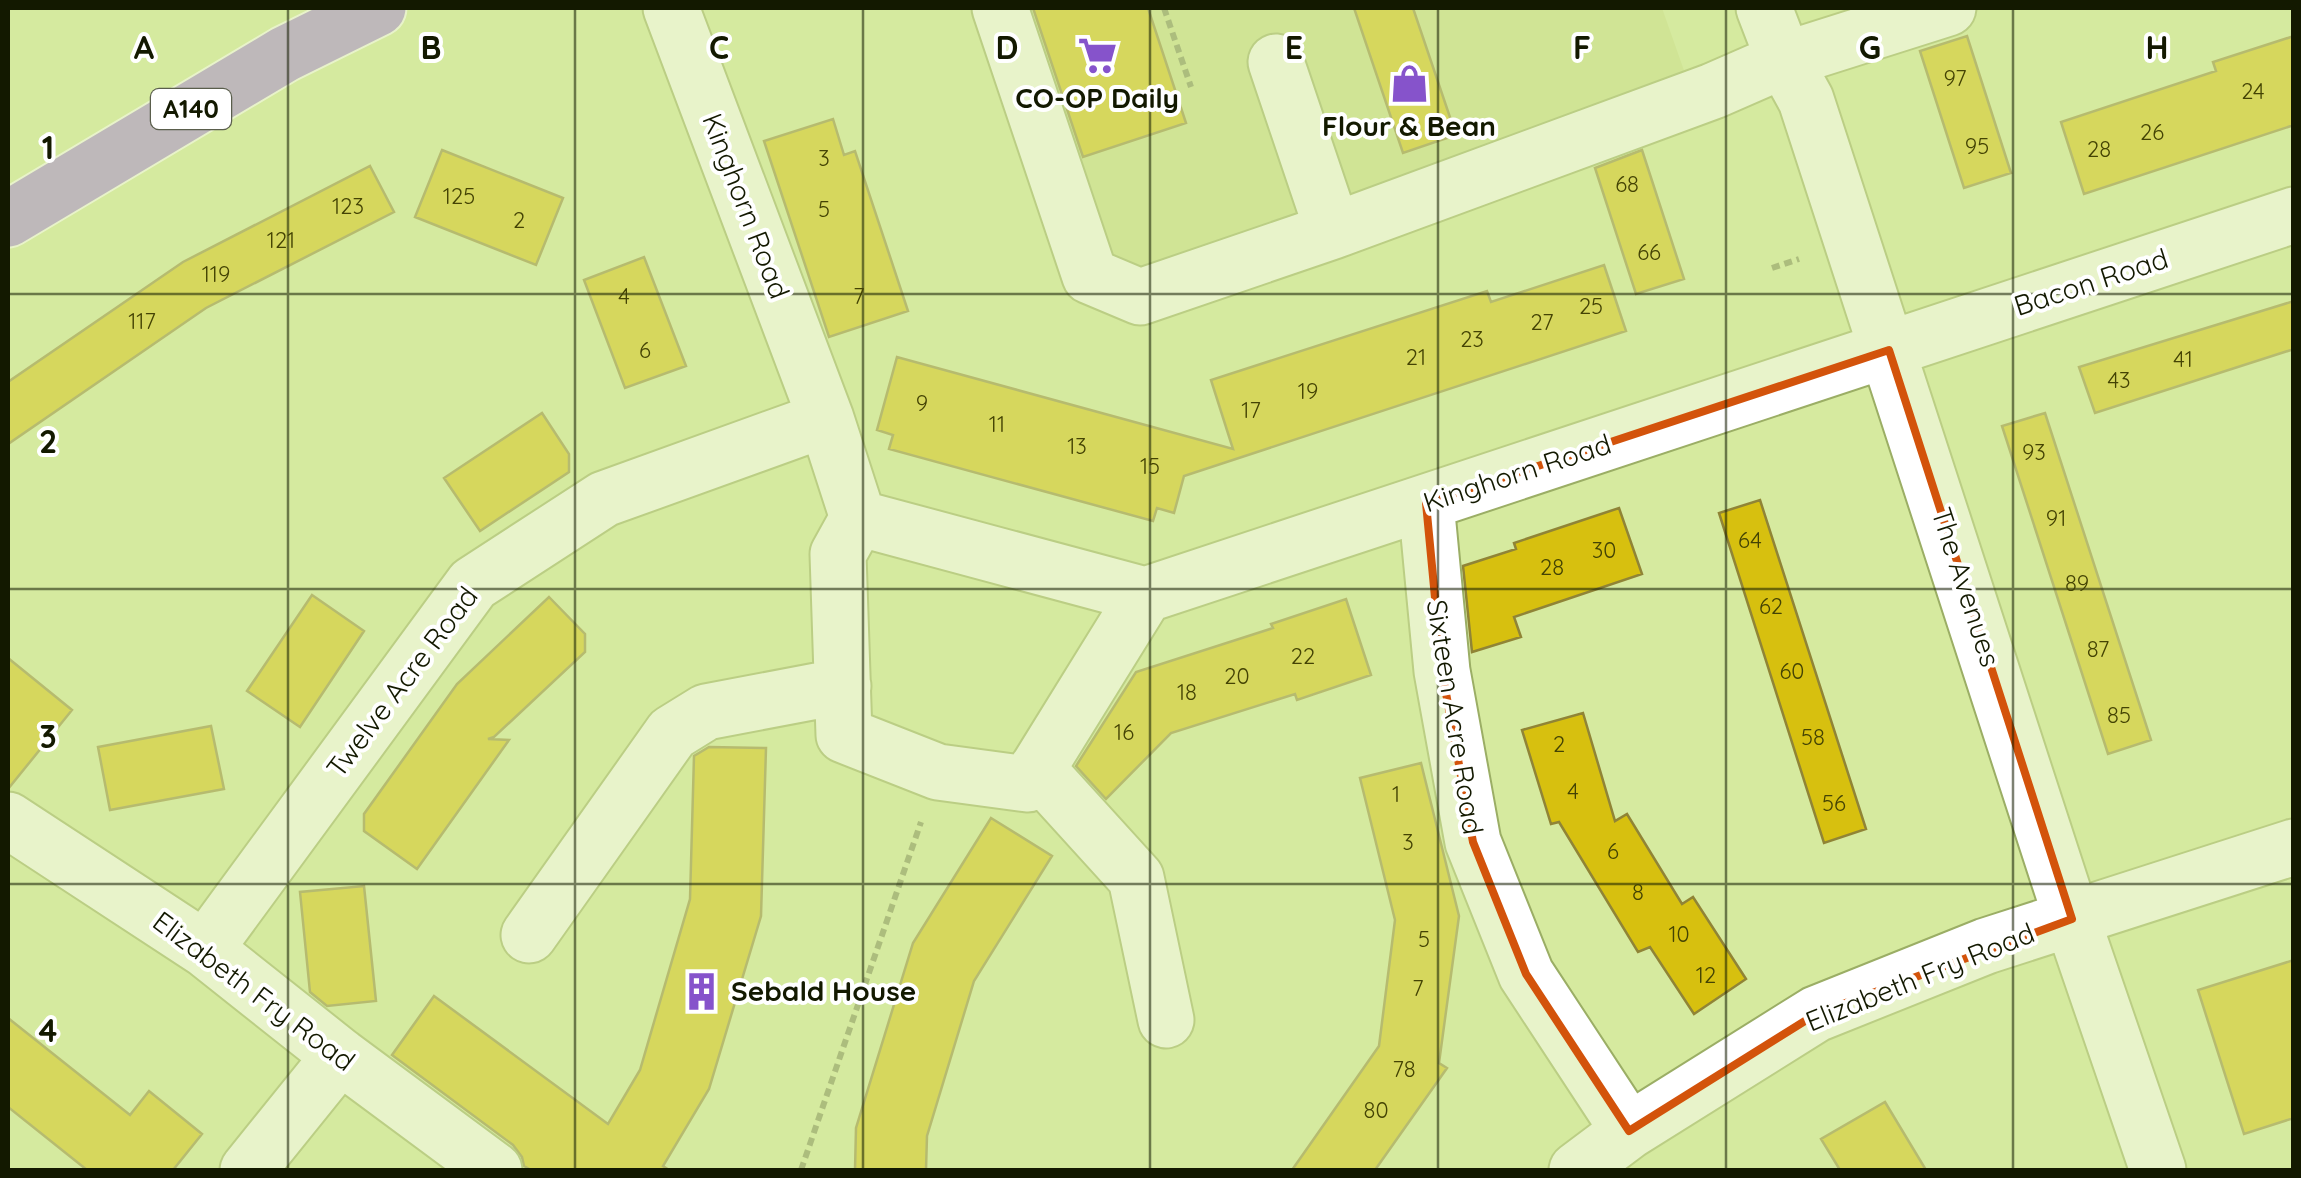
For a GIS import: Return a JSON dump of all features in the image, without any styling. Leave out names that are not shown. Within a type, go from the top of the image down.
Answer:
[{"type":"highway","name":"A140","points":[[8,219],[284,54],[378,8]]},
{"type":"street","name":"Kinghorn Road","points":[[671,8],[826,418],[858,518]]},
{"type":"street","points":[[1000,8],[1090,276],[1140,297],[1333,231],[1714,91],[1784,60],[1948,8]]},
{"type":"street","name":"The Avenues","points":[[1764,8],[1784,60],[1806,100],[2072,920],[2158,1170]]},
{"type":"street","points":[[1276,62],[1333,231]]},
{"type":"street","name":"Bacon Road","points":[[1889,350],[2294,215]]},
{"type":"street","name":"Kinghorn Road","points":[[1146,595],[1889,350]]},
{"type":"street","name":"Twelve Acre Road","points":[[205,949],[473,584],[604,499],[826,418]]},
{"type":"street","name":"Sixteen Acre Road","points":[[1426,503],[1442,670],[1473,842],[1526,974],[1630,1131]]},
{"type":"street","points":[[858,518],[1146,595],[1028,784],[938,772],[844,736],[838,554],[858,518]]},
{"type":"street","points":[[530,936],[672,733],[706,712],[842,686]]},
{"type":"street","points":[[1037,769],[1136,878],[1166,1020]]},
{"type":"street","name":"Elizabeth Fry Road","points":[[8,820],[205,949],[494,1170]]},
{"type":"street","name":"Elizabeth Fry Road","points":[[1577,1170],[1630,1131],[1816,1014],[1986,946],[2294,847]]},
{"type":"street","points":[[248,1170],[340,1056]]},
{"type":"path","points":[[1164,8],[1192,87]]},
{"type":"path","points":[[801,1170],[938,772]]},
{"type":"highlighted area","points":[[1889,350],[2072,919],[1816,1014],[1629,1131],[1526,974],[1473,842],[1442,671],[1426,503]]},
{"type":"shaded area","points":[[1015,8],[1662,8],[1687,79],[1145,273],[1094,254]]},
{"type":"building","name":"CO-OP Daily","points":[[1033,8],[1148,8],[1186,123],[1083,157]]},
{"type":"building","name":"Flour & Bean","points":[[1354,8],[1413,8],[1456,135],[1403,153]]},
{"type":"building","points":[[1967,36],[2011,173],[1964,188],[1920,51]]},
{"type":"building","points":[[2294,36],[2294,125],[2084,194],[2061,122],[2216,71],[2213,62]]},
{"type":"building","points":[[833,119],[844,155],[855,151],[908,311],[829,337],[764,141]]},
{"type":"building","points":[[442,150],[563,198],[536,265],[415,217]]},
{"type":"building","points":[[1642,150],[1684,279],[1636,294],[1595,168]]},
{"type":"building","points":[[370,166],[394,212],[206,308],[8,444],[8,382],[183,262]]},
{"type":"building","points":[[644,257],[686,366],[625,388],[584,280]]},
{"type":"building","points":[[1604,265],[1626,331],[1184,476],[1174,513],[1157,508],[1153,521],[889,449],[893,435],[877,430],[897,357],[1233,449],[1211,380],[1487,291],[1491,302]]},
{"type":"building","points":[[2294,301],[2294,349],[2095,413],[2079,367]]},
{"type":"building","points":[[542,413],[569,454],[569,472],[480,531],[444,478]]},
{"type":"building","points":[[2045,413],[2151,740],[2108,754],[2002,426]]},
{"type":"building","points":[[1760,500],[1866,829],[1824,843],[1719,513]]},
{"type":"building","points":[[1619,508],[1642,574],[1514,617],[1521,637],[1472,652],[1463,566],[1516,549],[1514,543]]},
{"type":"building","points":[[312,595],[364,631],[300,727],[247,691]]},
{"type":"building","points":[[549,597],[585,634],[585,652],[488,739],[509,740],[417,869],[364,831],[364,814],[457,684]]},
{"type":"building","points":[[1346,599],[1371,675],[1297,700],[1295,694],[1171,733],[1106,799],[1076,766],[1136,672],[1273,628],[1271,624]]},
{"type":"building","points":[[8,658],[72,710],[8,789]]},
{"type":"building","points":[[1583,713],[1615,821],[1627,814],[1682,904],[1693,897],[1746,979],[1694,1014],[1650,947],[1638,952],[1559,822],[1551,824],[1522,730]]},
{"type":"building","points":[[211,726],[224,789],[110,810],[98,747]]},
{"type":"building","name":"Sebald House","points":[[709,747],[766,748],[761,916],[709,1089],[663,1166],[669,1170],[531,1170],[524,1166],[513,1145],[392,1055],[434,996],[608,1124],[640,1070],[690,899],[694,756]]},
{"type":"building","points":[[1421,763],[1459,916],[1439,1063],[1447,1068],[1375,1170],[1292,1170],[1379,1046],[1395,920],[1360,778]]},
{"type":"building","points":[[991,818],[1052,856],[974,981],[927,1136],[926,1170],[855,1170],[856,1128],[913,943]]},
{"type":"building","points":[[364,886],[376,1001],[327,1006],[310,992],[300,892]]},
{"type":"building","points":[[2294,960],[2294,1118],[2244,1134],[2198,990]]},
{"type":"building","points":[[8,1018],[130,1115],[149,1091],[202,1134],[173,1170],[87,1170],[8,1107]]},
{"type":"building","points":[[1885,1102],[1926,1170],[1840,1170],[1821,1139]]},
{"type":"place","name":"CO-OP Daily","points":[[1097,55]]},
{"type":"place","name":"Flour & Bean","points":[[1409,83]]},
{"type":"place","name":"Sebald House","points":[[701,991]]}]
